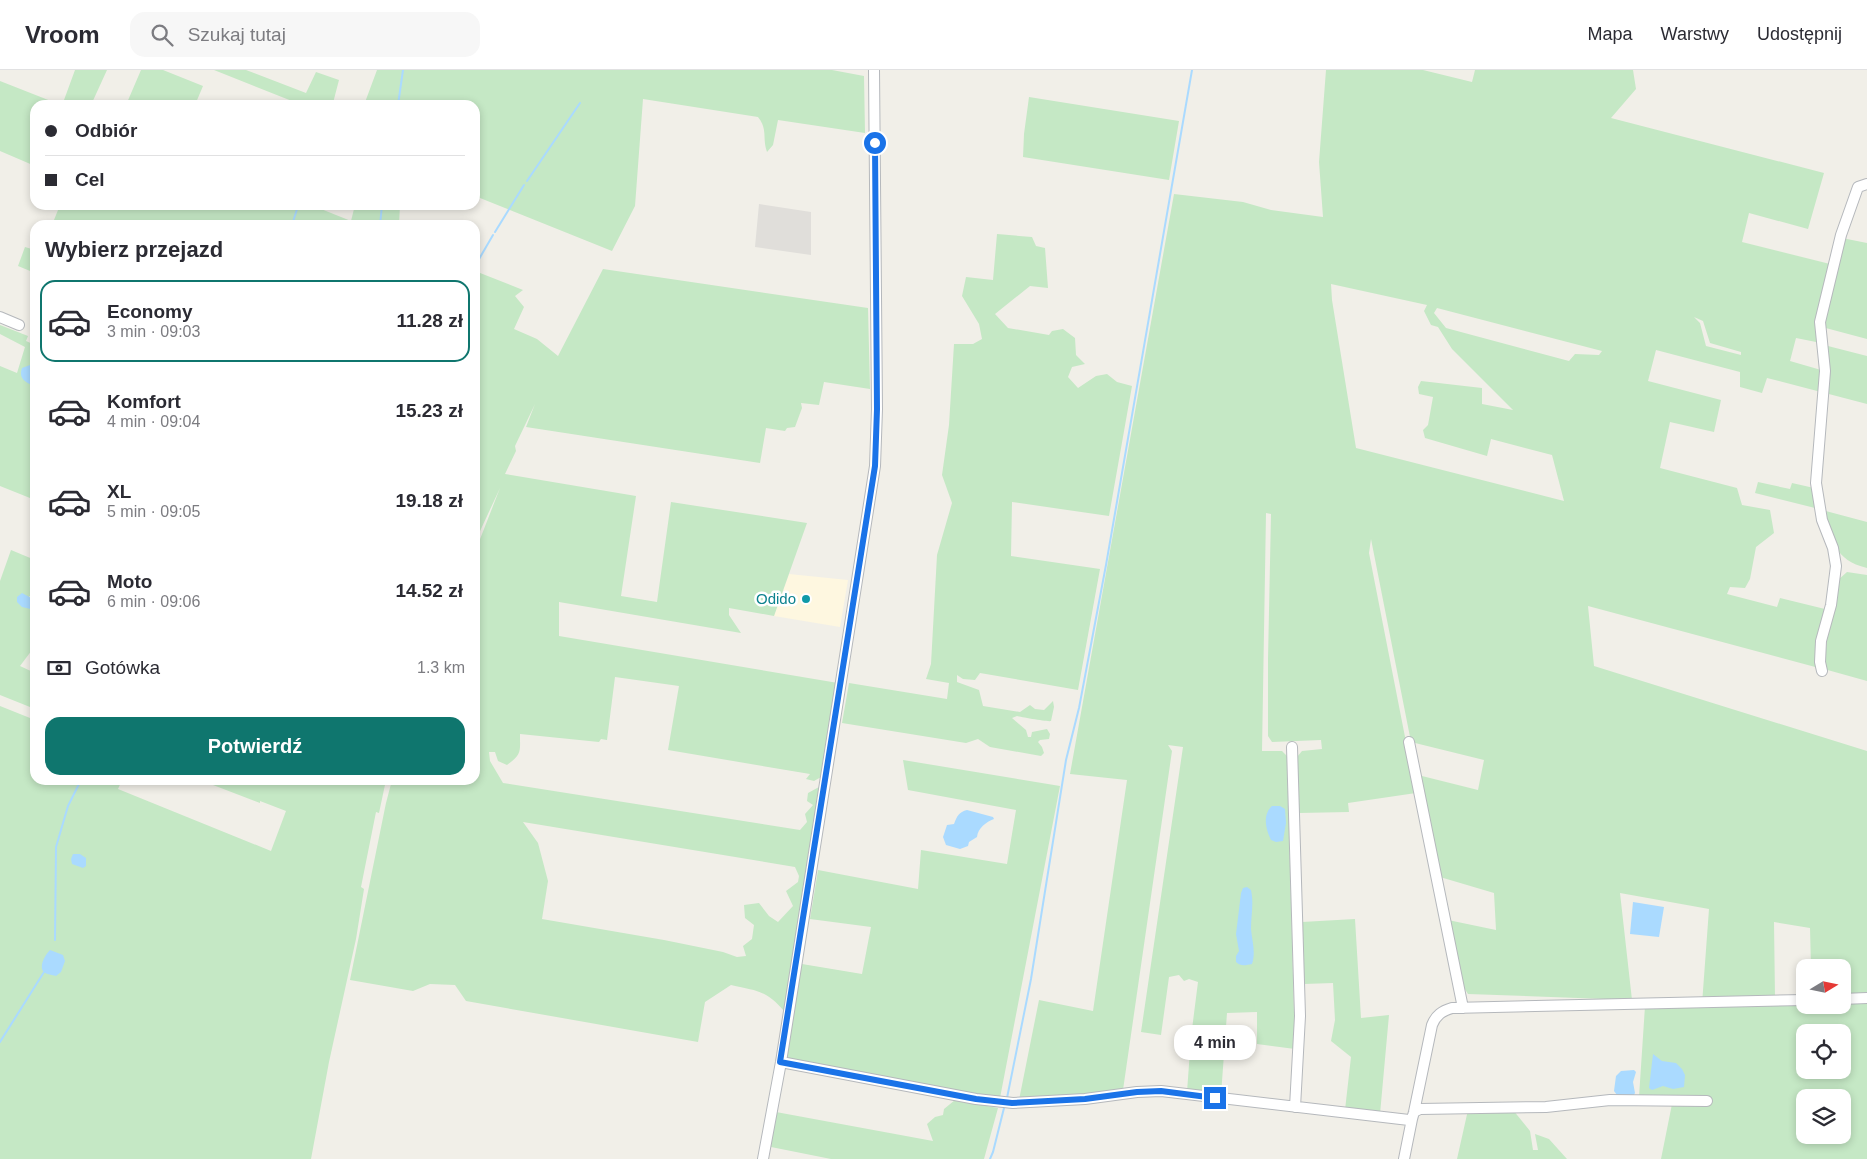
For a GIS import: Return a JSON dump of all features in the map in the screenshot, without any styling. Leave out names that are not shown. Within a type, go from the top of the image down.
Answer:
[{"type":"street","points":[[763,1159],[875,466],[877,409],[874,70]]},
{"type":"street","points":[[1822,671],[1820,662],[1821,641],[1831,605],[1836,566],[1833,548],[1822,520],[1816,483],[1825,371],[1820,322],[1841,235],[1858,187],[1867,184]]},
{"type":"street","points":[[0,317],[20,325]]},
{"type":"street","points":[[1409,742],[1463,1008]]},
{"type":"street","points":[[1292,747],[1300,1016],[1294,1108]]},
{"type":"street","points":[[1851,999],[1867,998]]},
{"type":"street","points":[[1404,1159],[1435,1017],[1446,1010],[1463,1008],[1796,1000]]},
{"type":"street","points":[[780,1062],[976,1099],[1012,1103],[1085,1099],[1137,1092],[1161,1091],[1402,1120],[1420,1109],[1546,1107],[1610,1100],[1707,1101]]},
{"type":"shaded area","points":[[759,204],[811,212],[811,255],[755,247]]},
{"type":"shaded area","points":[[789,574],[848,580],[840,627],[774,616]]},
{"type":"green space","points":[[75,70],[107,70],[93,100],[64,100]]},
{"type":"green space","points":[[141,70],[163,70],[203,86],[197,100],[128,100]]},
{"type":"green space","points":[[214,70],[246,70],[306,93],[316,72],[339,80],[334,100],[289,100]]},
{"type":"green space","points":[[377,70],[832,70],[864,76],[865,133],[778,120],[773,145],[767,152],[763,126],[758,117],[643,99],[635,206],[612,251],[480,198],[480,100],[366,100]]},
{"type":"green space","points":[[1326,70],[1423,70],[1472,82],[1475,70],[1633,70],[1636,89],[1611,118],[1824,173],[1808,229],[1749,213],[1742,242],[1830,264],[1816,342],[1796,338],[1790,361],[1821,370],[1821,392],[1767,378],[1762,393],[1740,387],[1740,372],[1656,350],[1648,381],[1721,400],[1714,432],[1670,422],[1660,468],[1737,488],[1742,505],[1770,510],[1774,533],[1756,547],[1750,579],[1745,588],[1730,587],[1727,594],[1777,607],[1780,598],[1829,610],[1819,668],[1588,606],[1594,666],[1867,751],[1867,999],[1851,998],[1851,959],[1811,959],[1810,928],[1774,922],[1775,998],[1702,1004],[1709,909],[1620,893],[1632,1000],[1468,994],[1459,980],[1448,920],[1496,930],[1494,893],[1440,877],[1418,775],[1478,790],[1484,760],[1411,742],[1371,539],[1369,553],[1416,793],[1348,803],[1349,812],[1299,813],[1297,757],[1302,751],[1322,749],[1321,740],[1272,742],[1268,736],[1271,514],[1266,513],[1262,751],[1282,751],[1287,756],[1295,1049],[1257,1044],[1257,1012],[1227,1013],[1221,1095],[1187,1092],[1198,982],[1189,979],[1184,981],[1179,975],[1169,977],[1161,1035],[1141,1032],[1183,747],[1168,745],[1172,751],[1123,1090],[1080,1097],[1019,1100],[1039,1000],[1093,1011],[1127,780],[1070,774],[1174,194],[1243,202],[1271,210],[1323,217],[1319,162]],"holes":[[[1331,284],[1427,305],[1424,311],[1431,325],[1438,327],[1452,349],[1513,410],[1482,404],[1482,388],[1421,381],[1418,387],[1419,394],[1433,397],[1428,425],[1423,430],[1425,438],[1487,456],[1491,439],[1552,455],[1564,501],[1356,448]],[[1437,308],[1602,351],[1599,355],[1575,354],[1569,361],[1446,328],[1434,313]],[[1694,317],[1703,321],[1710,343],[1741,352],[1741,355],[1706,346],[1700,323]]]},
{"type":"green space","points":[[0,81],[48,100],[30,100],[30,164],[0,151]]},
{"type":"green space","points":[[1029,97],[1179,121],[1169,180],[1023,157]]},
{"type":"green space","points":[[58,210],[324,210],[348,220],[54,220]]},
{"type":"green space","points":[[354,210],[400,210],[399,220],[351,220]]},
{"type":"green space","points":[[997,234],[1032,237],[1036,246],[1045,248],[1048,288],[1030,286],[995,314],[1008,328],[1049,335],[1052,331],[1063,329],[1075,338],[1076,355],[1085,364],[1072,367],[1068,377],[1078,388],[1096,376],[1107,374],[1117,382],[1132,386],[1109,516],[1012,502],[1011,556],[1100,569],[1078,690],[980,673],[975,680],[963,679],[957,675],[957,682],[979,690],[983,706],[1020,712],[1030,705],[1035,709],[1044,710],[1053,701],[1054,707],[1051,721],[1017,716],[1012,718],[1026,730],[1028,737],[1031,737],[1032,732],[1047,729],[1050,734],[1049,739],[1038,742],[1044,753],[1041,756],[990,747],[978,739],[966,743],[842,723],[849,683],[947,699],[949,683],[926,679],[931,664],[937,555],[952,503],[942,475],[949,425],[954,344],[973,344],[982,339],[979,324],[962,296],[966,277],[993,280]]},
{"type":"green space","points":[[1842,238],[1867,243],[1867,339],[1822,327]]},
{"type":"green space","points":[[25,247],[30,248],[30,271],[18,266]]},
{"type":"green space","points":[[603,269],[868,308],[870,389],[824,382],[819,405],[801,403],[802,408],[795,427],[787,428],[785,431],[766,428],[760,463],[526,427],[535,404],[515,446],[516,451],[505,474],[636,496],[621,596],[657,602],[671,502],[807,523],[774,616],[729,608],[729,615],[741,633],[559,602],[559,636],[838,683],[823,776],[814,781],[806,779],[810,774],[668,750],[679,686],[615,677],[607,740],[601,739],[599,742],[520,734],[518,755],[507,765],[498,761],[495,752],[489,752],[490,761],[503,783],[800,830],[807,822],[805,814],[813,805],[807,801],[808,793],[819,787],[784,1011],[772,999],[760,992],[731,985],[705,1002],[698,1042],[466,1001],[455,985],[430,984],[413,991],[350,980],[391,785],[480,785],[480,539],[500,488],[480,531],[480,273],[523,290],[515,296],[524,307],[514,329],[537,339],[558,356]],"holes":[[[523,822],[795,867],[799,876],[798,882],[786,891],[793,906],[778,922],[769,916],[759,903],[744,905],[745,918],[754,925],[752,939],[743,946],[746,956],[737,957],[723,952],[664,940],[542,919],[548,881],[538,843]]]},
{"type":"green space","points":[[0,325],[28,336],[26,341],[30,343],[30,498],[0,486],[0,366],[17,373],[25,347],[0,334]]},
{"type":"green space","points":[[1824,345],[1867,356],[1867,404],[1825,393]]},
{"type":"green space","points":[[1758,482],[1790,489],[1792,483],[1814,488],[1819,509],[1755,493]]},
{"type":"green space","points":[[1822,510],[1867,522],[1867,568],[1847,560],[1841,554],[1831,539]]},
{"type":"green space","points":[[11,550],[30,558],[30,653],[20,666],[30,671],[30,707],[0,695],[0,581]]},
{"type":"green space","points":[[1847,572],[1867,575],[1867,681],[1824,669],[1829,621],[1838,580]]},
{"type":"green space","points":[[0,706],[30,718],[30,785],[120,785],[118,789],[271,851],[286,811],[213,785],[385,785],[379,813],[376,812],[361,887],[364,889],[356,939],[329,1062],[311,1159],[0,1159]]},
{"type":"green space","points":[[903,760],[1060,786],[1000,1098],[784,1060],[802,964],[862,974],[871,927],[810,919],[818,870],[918,889],[921,850],[1007,864],[1016,810],[908,790]]},
{"type":"green space","points":[[1355,919],[1361,1018],[1389,1015],[1380,1114],[1345,1110],[1351,1057],[1331,1041],[1335,1020],[1333,983],[1304,984],[1302,922]]},
{"type":"green space","points":[[1867,1003],[1867,1159],[1661,1159],[1672,1104],[1639,1097],[1645,1006],[1796,1005],[1796,1014],[1851,1014],[1851,1004]]},
{"type":"green space","points":[[955,1100],[998,1108],[984,1159],[831,1159],[771,1147],[776,1112],[933,1141],[927,1124],[935,1117],[943,1115],[944,1109]]},
{"type":"green space","points":[[1468,1110],[1513,1110],[1530,1131],[1533,1150],[1538,1150],[1535,1134],[1549,1139],[1567,1159],[1457,1159]]},
{"type":"water","points":[[30,365],[30,384],[22,378],[22,368]]},
{"type":"water","points":[[22,593],[30,597],[30,609],[22,607],[17,602],[17,597]]},
{"type":"water","points":[[1272,806],[1280,806],[1285,809],[1286,823],[1283,841],[1276,842],[1271,840],[1268,832],[1266,818]]},
{"type":"water","points":[[967,810],[993,817],[994,819],[983,826],[977,837],[969,842],[968,846],[960,849],[946,845],[943,837],[947,825],[954,824],[959,815]]},
{"type":"water","points":[[73,854],[80,854],[86,858],[86,866],[83,868],[72,864]]},
{"type":"water","points":[[1247,887],[1251,890],[1252,895],[1251,929],[1254,955],[1252,964],[1240,965],[1236,962],[1236,956],[1239,951],[1236,934],[1241,893],[1243,888]]},
{"type":"water","points":[[1633,902],[1664,907],[1659,937],[1630,934]]},
{"type":"water","points":[[50,950],[63,955],[65,961],[61,972],[56,976],[45,973],[42,969],[44,960]]},
{"type":"water","points":[[1653,1054],[1662,1061],[1676,1063],[1682,1069],[1685,1075],[1684,1087],[1673,1089],[1663,1086],[1652,1090],[1649,1088]]},
{"type":"water","points":[[1634,1070],[1636,1072],[1633,1082],[1634,1095],[1617,1095],[1614,1091],[1616,1076],[1621,1071]]},
{"type":"waterway","points":[[399,100],[403,70]]},
{"type":"waterway","points":[[1007,1098],[1031,979],[1066,760],[1079,708],[1106,565],[1192,70]]},
{"type":"waterway","points":[[527,181],[580,103]]},
{"type":"waterway","points":[[495,232],[524,185]]},
{"type":"waterway","points":[[294,220],[297,210]]},
{"type":"waterway","points":[[380,220],[382,210]]},
{"type":"waterway","points":[[480,257],[493,235]]},
{"type":"waterway","points":[[55,940],[56,847],[68,806],[78,785]]},
{"type":"waterway","points":[[0,1042],[44,972]]},
{"type":"waterway","points":[[990,1159],[1004,1108]]},
{"type":"place","name":"Odido","points":[[806,599]]},
{"type":"route","points":[[875,143],[877,409],[875,466],[780,1062],[976,1099],[1012,1103],[1037,1103],[1161,1091],[1215,1098]]}]
